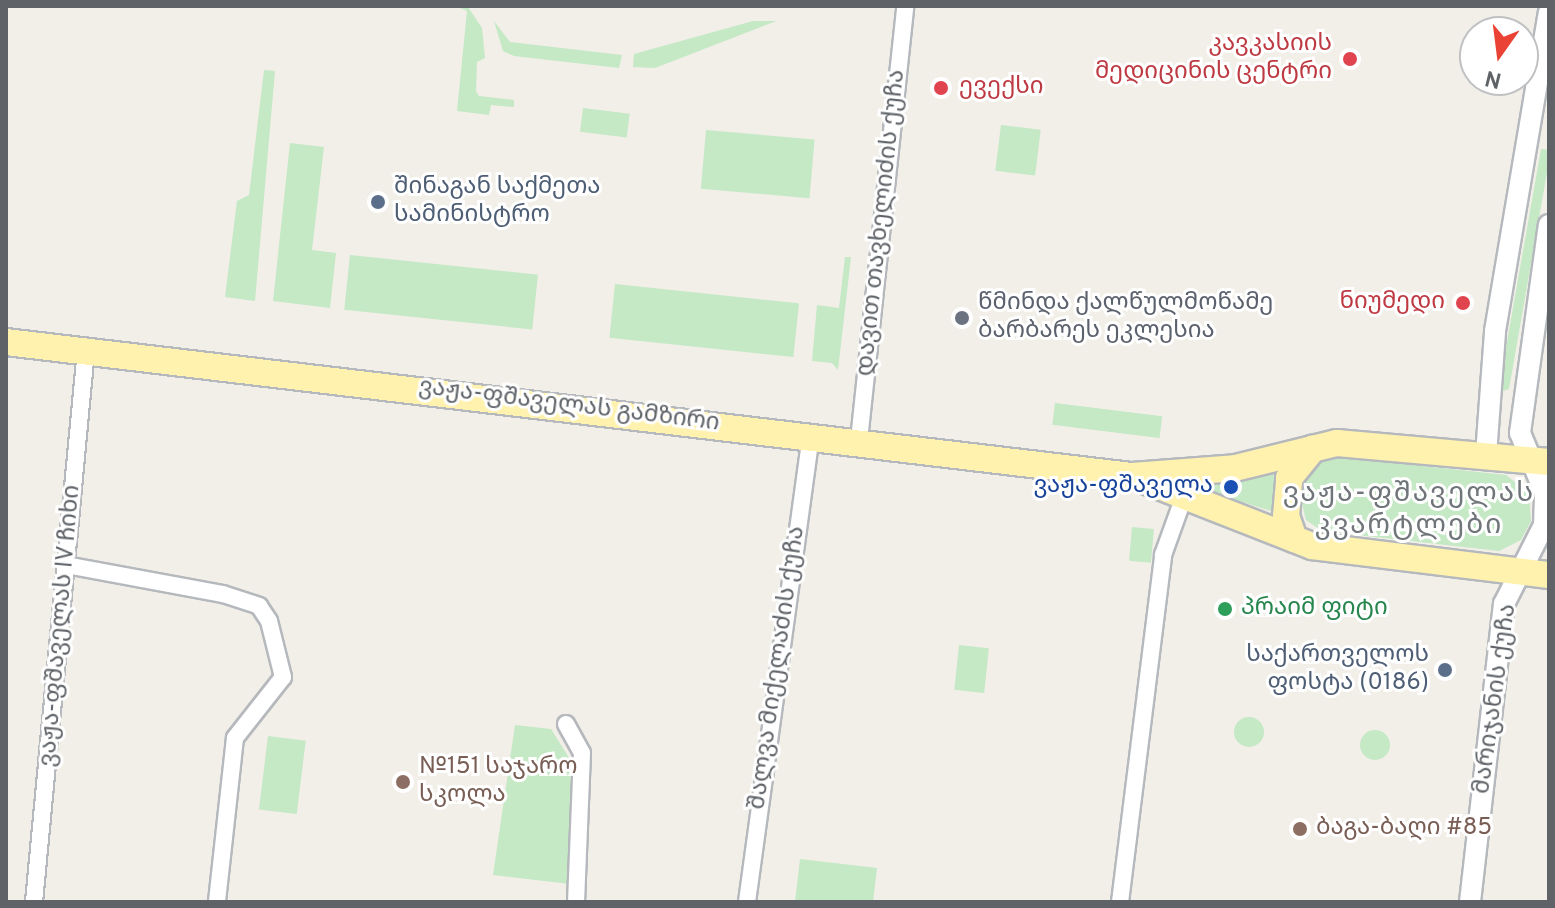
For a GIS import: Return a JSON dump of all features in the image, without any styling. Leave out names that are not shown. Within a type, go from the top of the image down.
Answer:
[{"type":"main road","name":"ვაჟა-ფშაველას გამზირი","points":[[6,342],[859,440],[1132,476],[1185,494],[1294,539],[1335,550],[1549,575]]},
{"type":"main road","name":"ვაჟა-ფშაველას გამზირი","points":[[1132,476],[1235,468],[1316,446],[1347,443],[1538,460]]},
{"type":"main road","points":[[1294,539],[1286,516],[1289,478],[1295,464],[1316,446]]},
{"type":"street","name":"დავით თავხელიძის ქუჩა","points":[[859,440],[905,6]]},
{"type":"street","points":[[1486,455],[1495,331],[1549,13]]},
{"type":"street","name":"მარიჯანის ქუჩა","points":[[1470,902],[1504,604],[1541,536],[1546,504],[1538,460],[1520,407],[1549,225]]},
{"type":"street","name":"ვაჟა-ფშაველას IV ჩიხი","points":[[34,902],[86,350]]},
{"type":"street","points":[[1489,404],[1520,407]]},
{"type":"street","name":"შალვა მიქელაძის ქუჩა","points":[[747,902],[811,435]]},
{"type":"street","points":[[1120,902],[1163,555],[1185,494]]},
{"type":"street","points":[[66,565],[223,594],[259,606],[269,621],[283,677],[235,738],[217,902]]},
{"type":"street","points":[[566,724],[582,753],[576,902]]},
{"type":"green space","points":[[456,6],[468,7],[482,28],[485,58],[477,62],[476,91],[479,96],[514,100],[514,107],[491,105],[489,115],[457,111],[467,11]]},
{"type":"green space","points":[[494,21],[510,42],[622,55],[619,68],[514,56],[503,51]]},
{"type":"green space","points":[[753,21],[776,21],[655,68],[633,67],[634,54]]},
{"type":"green space","points":[[264,70],[275,71],[255,301],[225,297],[237,201],[249,195]]},
{"type":"green space","points":[[583,108],[630,114],[627,138],[580,132]]},
{"type":"green space","points":[[1001,125],[1041,130],[1035,176],[995,171]]},
{"type":"green space","points":[[706,130],[815,139],[809,198],[701,189]]},
{"type":"green space","points":[[290,143],[324,147],[312,250],[336,253],[330,308],[273,301]]},
{"type":"green space","points":[[1541,149],[1549,150],[1549,161],[1509,389],[1503,391],[1499,387]]},
{"type":"green space","points":[[350,255],[538,275],[532,329],[344,310]]},
{"type":"green space","points":[[845,257],[851,257],[838,370],[832,363],[812,361],[817,305],[839,308]]},
{"type":"green space","points":[[615,284],[799,303],[793,357],[609,338]]},
{"type":"green space","points":[[1055,403],[1162,416],[1160,438],[1052,425]]},
{"type":"green space","points":[[1330,456],[1506,475],[1529,493],[1531,521],[1521,540],[1499,551],[1322,531],[1306,520],[1301,500],[1306,476]]},
{"type":"green space","points":[[1281,472],[1274,512],[1182,483],[1232,480]]},
{"type":"green space","points":[[1132,527],[1154,529],[1151,563],[1129,561]]},
{"type":"green space","points":[[959,645],[989,648],[984,693],[954,690]]},
{"type":"green space","points":[[1249,717],[1259,722],[1264,732],[1259,742],[1249,747],[1239,742],[1234,732],[1239,722]]},
{"type":"green space","points":[[515,725],[551,729],[571,761],[570,884],[493,875]]},
{"type":"green space","points":[[1375,730],[1385,735],[1390,745],[1385,755],[1375,760],[1365,755],[1360,745],[1365,735]]},
{"type":"green space","points":[[268,736],[306,741],[297,814],[259,809]]},
{"type":"green space","points":[[800,859],[877,868],[873,902],[795,902]]},
{"type":"place","name":"კავკასიის მედიცინის ცენტრი","points":[[1350,59]]},
{"type":"place","name":"ევექსი","points":[[941,88]]},
{"type":"place","name":"შინაგან საქმეთა სამინისტრო","points":[[378,202]]},
{"type":"place","name":"ნიუმედი","points":[[1463,303]]},
{"type":"place","name":"წმინდა ქალწულმოწამე ბარბარეს ეკლესია","points":[[962,318]]},
{"type":"place","name":"ვაჟა-ფშაველა","points":[[1231,487]]},
{"type":"place","name":"პრაიმ ფიტი","points":[[1225,609]]},
{"type":"place","name":"საქართველოს ფოსტა (0186)","points":[[1445,670]]},
{"type":"place","name":"№151 საჯარო სკოლა","points":[[403,782]]},
{"type":"place","name":"ბაგა-ბაღი #85","points":[[1300,829]]},
{"type":"district","name":"ვაჟა-ფშაველას კვარტლები","points":[[1409,510]]}]
